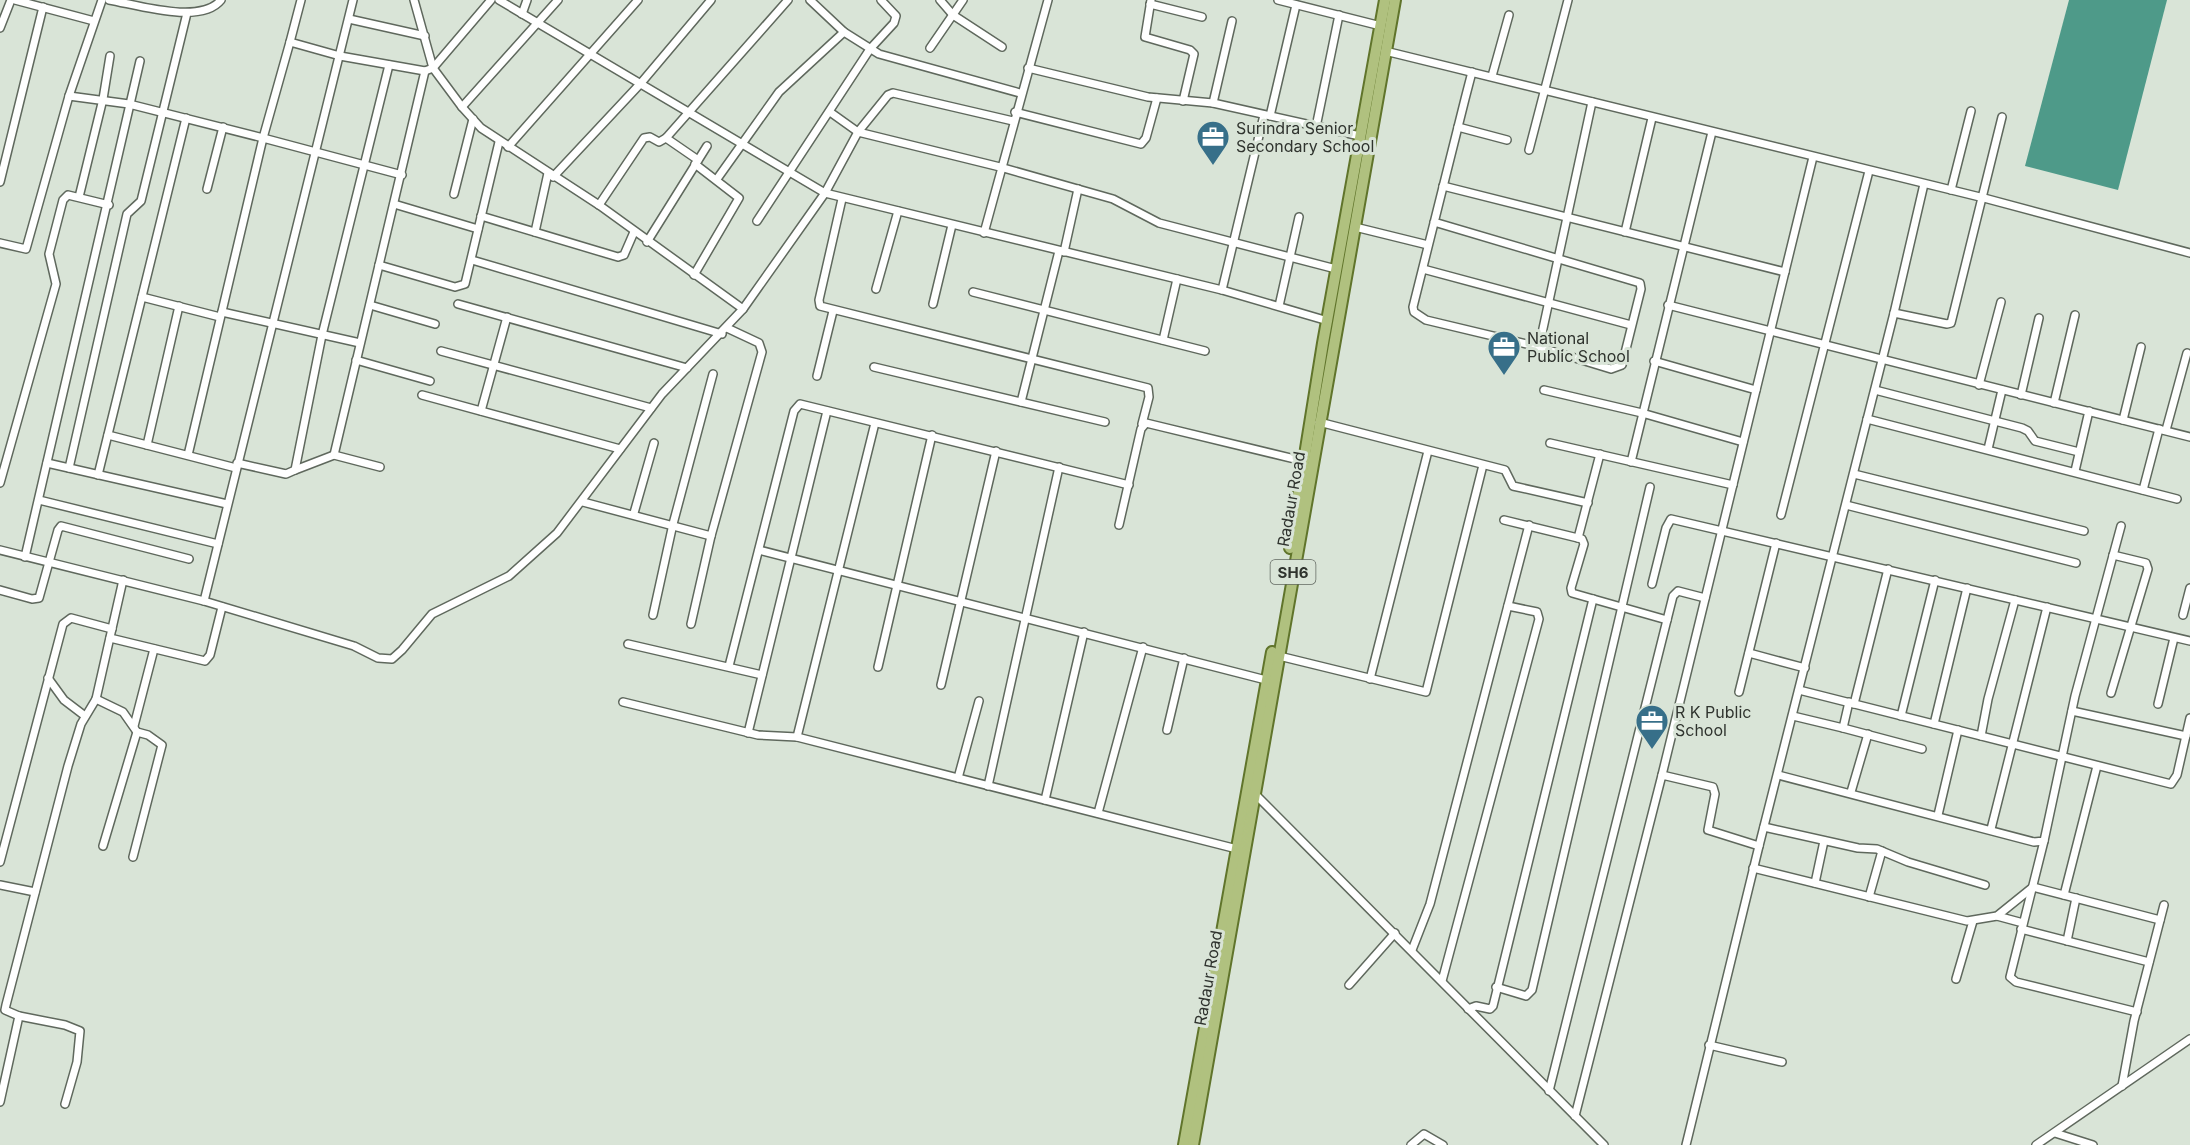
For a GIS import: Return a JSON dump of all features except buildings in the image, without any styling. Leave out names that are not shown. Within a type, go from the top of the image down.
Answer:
[{"type":"main road","name":"Radaur Road","points":[[1193,1145],[1257,796],[1336,269],[1385,0]]},
{"type":"main road","name":"Radaur Road","points":[[1184,1145],[1303,461],[1315,421],[1355,227],[1395,0]]},
{"type":"street","points":[[0,28],[13,0],[94,21]]},
{"type":"street","points":[[0,243],[26,249],[69,96],[102,0]]},
{"type":"street","points":[[109,0],[187,13],[203,12],[215,7],[221,0]]},
{"type":"street","points":[[188,455],[263,138],[301,0]]},
{"type":"street","points":[[204,601],[271,323],[353,0]]},
{"type":"street","points":[[414,0],[433,68],[473,119],[499,142],[599,205],[647,242],[743,309]]},
{"type":"street","points":[[290,42],[340,56],[425,71],[433,68],[491,0]]},
{"type":"street","points":[[499,0],[825,193],[1222,290],[1328,321]]},
{"type":"street","points":[[522,14],[527,0]]},
{"type":"street","points":[[462,107],[558,0]]},
{"type":"street","points":[[508,147],[638,0]]},
{"type":"street","points":[[535,232],[550,175],[641,83],[711,0]]},
{"type":"street","points":[[599,205],[645,138],[650,137],[659,142],[666,138],[788,0]]},
{"type":"street","points":[[757,221],[870,49],[896,19],[894,12],[880,0]]},
{"type":"street","points":[[940,0],[953,15],[1002,46]]},
{"type":"street","points":[[930,48],[963,0]]},
{"type":"street","points":[[984,233],[1047,0]]},
{"type":"street","points":[[1278,0],[1381,26]]},
{"type":"street","points":[[1529,150],[1568,0]]},
{"type":"street","points":[[813,1],[844,32],[888,58],[1020,93]]},
{"type":"street","points":[[1183,101],[1194,54],[1190,50],[1145,36],[1151,2],[1202,17]]},
{"type":"street","points":[[1222,290],[1296,4]]},
{"type":"street","points":[[0,182],[43,8]]},
{"type":"street","points":[[69,468],[127,214],[141,201],[187,13]]},
{"type":"street","points":[[1316,127],[1339,15]]},
{"type":"street","points":[[1492,76],[1509,15]]},
{"type":"street","points":[[349,19],[425,36]]},
{"type":"street","points":[[1213,103],[1232,21]]},
{"type":"street","points":[[717,179],[779,92],[844,32]]},
{"type":"street","points":[[1385,51],[1984,198],[2190,254]]},
{"type":"street","points":[[79,197],[103,99],[110,56]]},
{"type":"street","points":[[25,557],[140,61]]},
{"type":"street","points":[[294,470],[322,335],[366,166],[389,65]]},
{"type":"street","points":[[1028,68],[1157,98],[1213,103],[1360,136]]},
{"type":"street","points":[[334,455],[402,176],[425,71]]},
{"type":"street","points":[[1434,222],[1640,283],[1641,289],[1622,365],[1616,369],[1417,316],[1413,307],[1428,245],[1472,72]]},
{"type":"street","points":[[0,550],[204,601],[354,646],[378,658],[392,659],[432,614],[498,582],[524,564],[557,533],[583,502],[651,408],[743,309],[825,193],[858,132],[883,100],[893,93],[1013,121]]},
{"type":"street","points":[[69,96],[129,104],[402,176]]},
{"type":"street","points":[[1016,112],[1141,144],[1146,138],[1157,98]]},
{"type":"street","points":[[1539,347],[1592,102]]},
{"type":"street","points":[[1951,190],[1971,111]]},
{"type":"street","points":[[830,112],[858,132],[1078,189],[1122,202],[1152,221],[1336,269]]},
{"type":"street","points":[[1894,314],[1951,323],[1984,198],[2002,117]]},
{"type":"street","points":[[98,475],[186,118]]},
{"type":"street","points":[[1625,232],[1652,118]]},
{"type":"street","points":[[454,194],[473,119]]},
{"type":"street","points":[[207,189],[223,127]]},
{"type":"street","points":[[1458,127],[1507,140]]},
{"type":"street","points":[[1631,462],[1712,132]]},
{"type":"street","points":[[666,138],[737,195],[739,203],[694,275]]},
{"type":"street","points":[[379,266],[459,287],[465,284],[499,142]]},
{"type":"street","points":[[647,242],[707,146]]},
{"type":"street","points":[[1575,1116],[1662,775],[1813,157]]},
{"type":"street","points":[[1781,515],[1869,171]]},
{"type":"street","points":[[1686,1145],[1759,846],[1834,557],[1924,184]]},
{"type":"street","points":[[1443,186],[1785,272]]},
{"type":"street","points":[[1021,402],[1044,309],[1078,189]]},
{"type":"street","points":[[0,483],[56,284],[49,254],[63,200],[69,195],[108,205]]},
{"type":"street","points":[[842,199],[819,300],[820,306],[1148,388],[1149,397],[1119,525]]},
{"type":"street","points":[[394,204],[478,229]]},
{"type":"street","points":[[876,290],[898,211]]},
{"type":"street","points":[[481,216],[618,257],[624,255],[634,232]]},
{"type":"street","points":[[1279,306],[1299,217]]},
{"type":"street","points":[[933,304],[952,225]]},
{"type":"street","points":[[1355,227],[1428,245]]},
{"type":"street","points":[[472,260],[724,331],[759,343],[762,352],[711,536],[691,624]]},
{"type":"street","points":[[1423,269],[1631,325]]},
{"type":"street","points":[[1163,340],[1178,279]]},
{"type":"street","points":[[973,292],[1205,351]]},
{"type":"street","points":[[142,297],[360,343]]},
{"type":"street","points":[[1979,385],[2001,302]]},
{"type":"street","points":[[458,304],[687,368]]},
{"type":"street","points":[[369,305],[435,324]]},
{"type":"street","points":[[1668,305],[2190,437]]},
{"type":"street","points":[[147,445],[179,306]]},
{"type":"street","points":[[817,376],[833,311]]},
{"type":"street","points":[[2054,403],[2075,315]]},
{"type":"street","points":[[481,411],[507,317]]},
{"type":"street","points":[[2021,394],[2038,318]]},
{"type":"street","points":[[2123,420],[2141,347]]},
{"type":"street","points":[[441,351],[651,408]]},
{"type":"street","points":[[2144,490],[2187,353]]},
{"type":"street","points":[[356,360],[430,381]]},
{"type":"street","points":[[1654,361],[1756,390]]},
{"type":"street","points":[[874,367],[1105,422]]},
{"type":"street","points":[[653,615],[673,525],[713,374]]},
{"type":"street","points":[[1544,390],[1642,413],[1743,442]]},
{"type":"street","points":[[1875,390],[2026,429],[2035,441],[2079,452]]},
{"type":"street","points":[[1988,449],[2002,390]]},
{"type":"street","points":[[422,396],[620,449]]},
{"type":"street","points":[[729,666],[796,406],[800,404],[1129,484]]},
{"type":"street","points":[[748,733],[827,411]]},
{"type":"street","points":[[2075,471],[2089,411]]},
{"type":"street","points":[[1867,419],[2177,499]]},
{"type":"street","points":[[1315,421],[1508,471],[1509,481],[1513,486],[1588,503]]},
{"type":"street","points":[[797,737],[875,423]]},
{"type":"street","points":[[1142,424],[1152,424],[1303,461]]},
{"type":"street","points":[[108,435],[236,466],[286,474],[334,455],[380,467]]},
{"type":"street","points":[[878,667],[932,435]]},
{"type":"street","points":[[634,513],[654,443]]},
{"type":"street","points":[[1550,443],[1733,485]]},
{"type":"street","points":[[941,685],[996,451]]},
{"type":"street","points":[[1370,679],[1428,451]]},
{"type":"street","points":[[1578,538],[1600,454]]},
{"type":"street","points":[[47,463],[227,504]]},
{"type":"street","points":[[1279,656],[1426,692],[1483,465]]},
{"type":"street","points":[[988,786],[1059,467]]},
{"type":"street","points":[[1854,474],[2084,531]]},
{"type":"street","points":[[1496,987],[1526,996],[1532,990],[1650,487]]},
{"type":"street","points":[[39,500],[218,544]]},
{"type":"street","points":[[583,502],[634,513],[711,536]]},
{"type":"street","points":[[1846,505],[2076,563]]},
{"type":"street","points":[[1652,584],[1666,528],[1671,519],[2190,642]]},
{"type":"street","points":[[1504,520],[1582,539],[1584,544],[1571,591],[1667,620]]},
{"type":"street","points":[[1412,950],[1430,904],[1529,525]]},
{"type":"street","points":[[0,590],[32,599],[39,598],[61,526],[189,559]]},
{"type":"street","points":[[2121,526],[2095,619],[2033,887],[2010,970],[2012,980],[2137,1012]]},
{"type":"street","points":[[1739,692],[1776,543]]},
{"type":"street","points":[[759,550],[897,588],[1084,632],[1266,680]]},
{"type":"street","points":[[2111,693],[2148,565],[2113,555]]},
{"type":"street","points":[[1843,728],[1888,569]]},
{"type":"street","points":[[65,1104],[77,1062],[80,1031],[65,1025],[19,1016],[3,1010],[68,766],[85,716],[96,699],[123,580]]},
{"type":"street","points":[[1901,716],[1935,580]]},
{"type":"street","points":[[1934,724],[1967,588]]},
{"type":"street","points":[[2183,615],[2190,588]]},
{"type":"street","points":[[1549,1091],[1675,591],[1705,598]]},
{"type":"street","points":[[1468,1009],[1476,1006],[1490,1009],[1593,599]]},
{"type":"street","points":[[1982,736],[1988,699],[2015,600]]},
{"type":"street","points":[[1442,981],[1539,619],[1537,612],[1508,606]]},
{"type":"street","points":[[110,638],[201,660],[208,659],[222,607]]},
{"type":"street","points":[[1991,829],[2047,607]]},
{"type":"street","points":[[0,862],[48,678],[66,620],[78,619],[112,629]]},
{"type":"street","points":[[1045,800],[1084,632]]},
{"type":"street","points":[[2158,704],[2174,638]]},
{"type":"street","points":[[628,645],[762,675]]},
{"type":"street","points":[[1098,813],[1143,647]]},
{"type":"street","points":[[103,846],[154,649]]},
{"type":"street","points":[[1749,653],[1805,668]]},
{"type":"street","points":[[1167,730],[1184,658]]},
{"type":"street","points":[[48,678],[64,700],[85,716]]},
{"type":"street","points":[[1799,690],[2171,784],[2177,775],[2190,718]]},
{"type":"street","points":[[96,699],[123,712],[135,729],[162,745],[133,857]]},
{"type":"street","points":[[958,778],[979,701]]},
{"type":"street","points":[[623,702],[748,733],[797,737],[1237,849]]},
{"type":"street","points":[[2072,711],[2186,736]]},
{"type":"street","points":[[1793,716],[1922,749]]},
{"type":"street","points":[[1938,815],[1958,730]]},
{"type":"street","points":[[1851,792],[1868,734]]},
{"type":"street","points":[[2064,895],[2097,766]]},
{"type":"street","points":[[1662,775],[1713,787],[1715,794],[1708,830],[1759,846]]},
{"type":"street","points":[[1778,775],[1851,792],[2034,842],[2044,841]]},
{"type":"street","points":[[1257,796],[1604,1145]]},
{"type":"street","points":[[1764,827],[1824,841],[1882,850],[1908,862],[1985,885]]},
{"type":"street","points":[[1815,883],[1824,841]]},
{"type":"street","points":[[1869,897],[1882,850]]},
{"type":"street","points":[[1754,868],[1973,921],[1997,916],[2033,887]]},
{"type":"street","points":[[0,885],[35,892]]},
{"type":"street","points":[[2033,887],[2160,920]]},
{"type":"street","points":[[2067,941],[2076,898]]},
{"type":"street","points":[[2122,1086],[2137,1012],[2164,904]]},
{"type":"street","points":[[1997,916],[2067,941],[2149,962]]},
{"type":"street","points":[[1956,979],[1973,921]]},
{"type":"street","points":[[1349,985],[1395,933]]},
{"type":"street","points":[[0,1102],[19,1016]]},
{"type":"street","points":[[2036,1145],[2190,1039]]},
{"type":"street","points":[[1709,1045],[1782,1062]]},
{"type":"street","points":[[2055,1133],[2093,1145]]},
{"type":"street","points":[[1411,1145],[1424,1134],[1443,1145]]},
{"type":"water","points":[[2069,0],[2167,0],[2118,190],[2025,166]]},
{"type":"place","name":"Surindra Senior Secondary School","points":[[1213,166]]},
{"type":"place","name":"National Public School","points":[[1504,376]]},
{"type":"place","name":"R K Public School","points":[[1652,750]]}]
